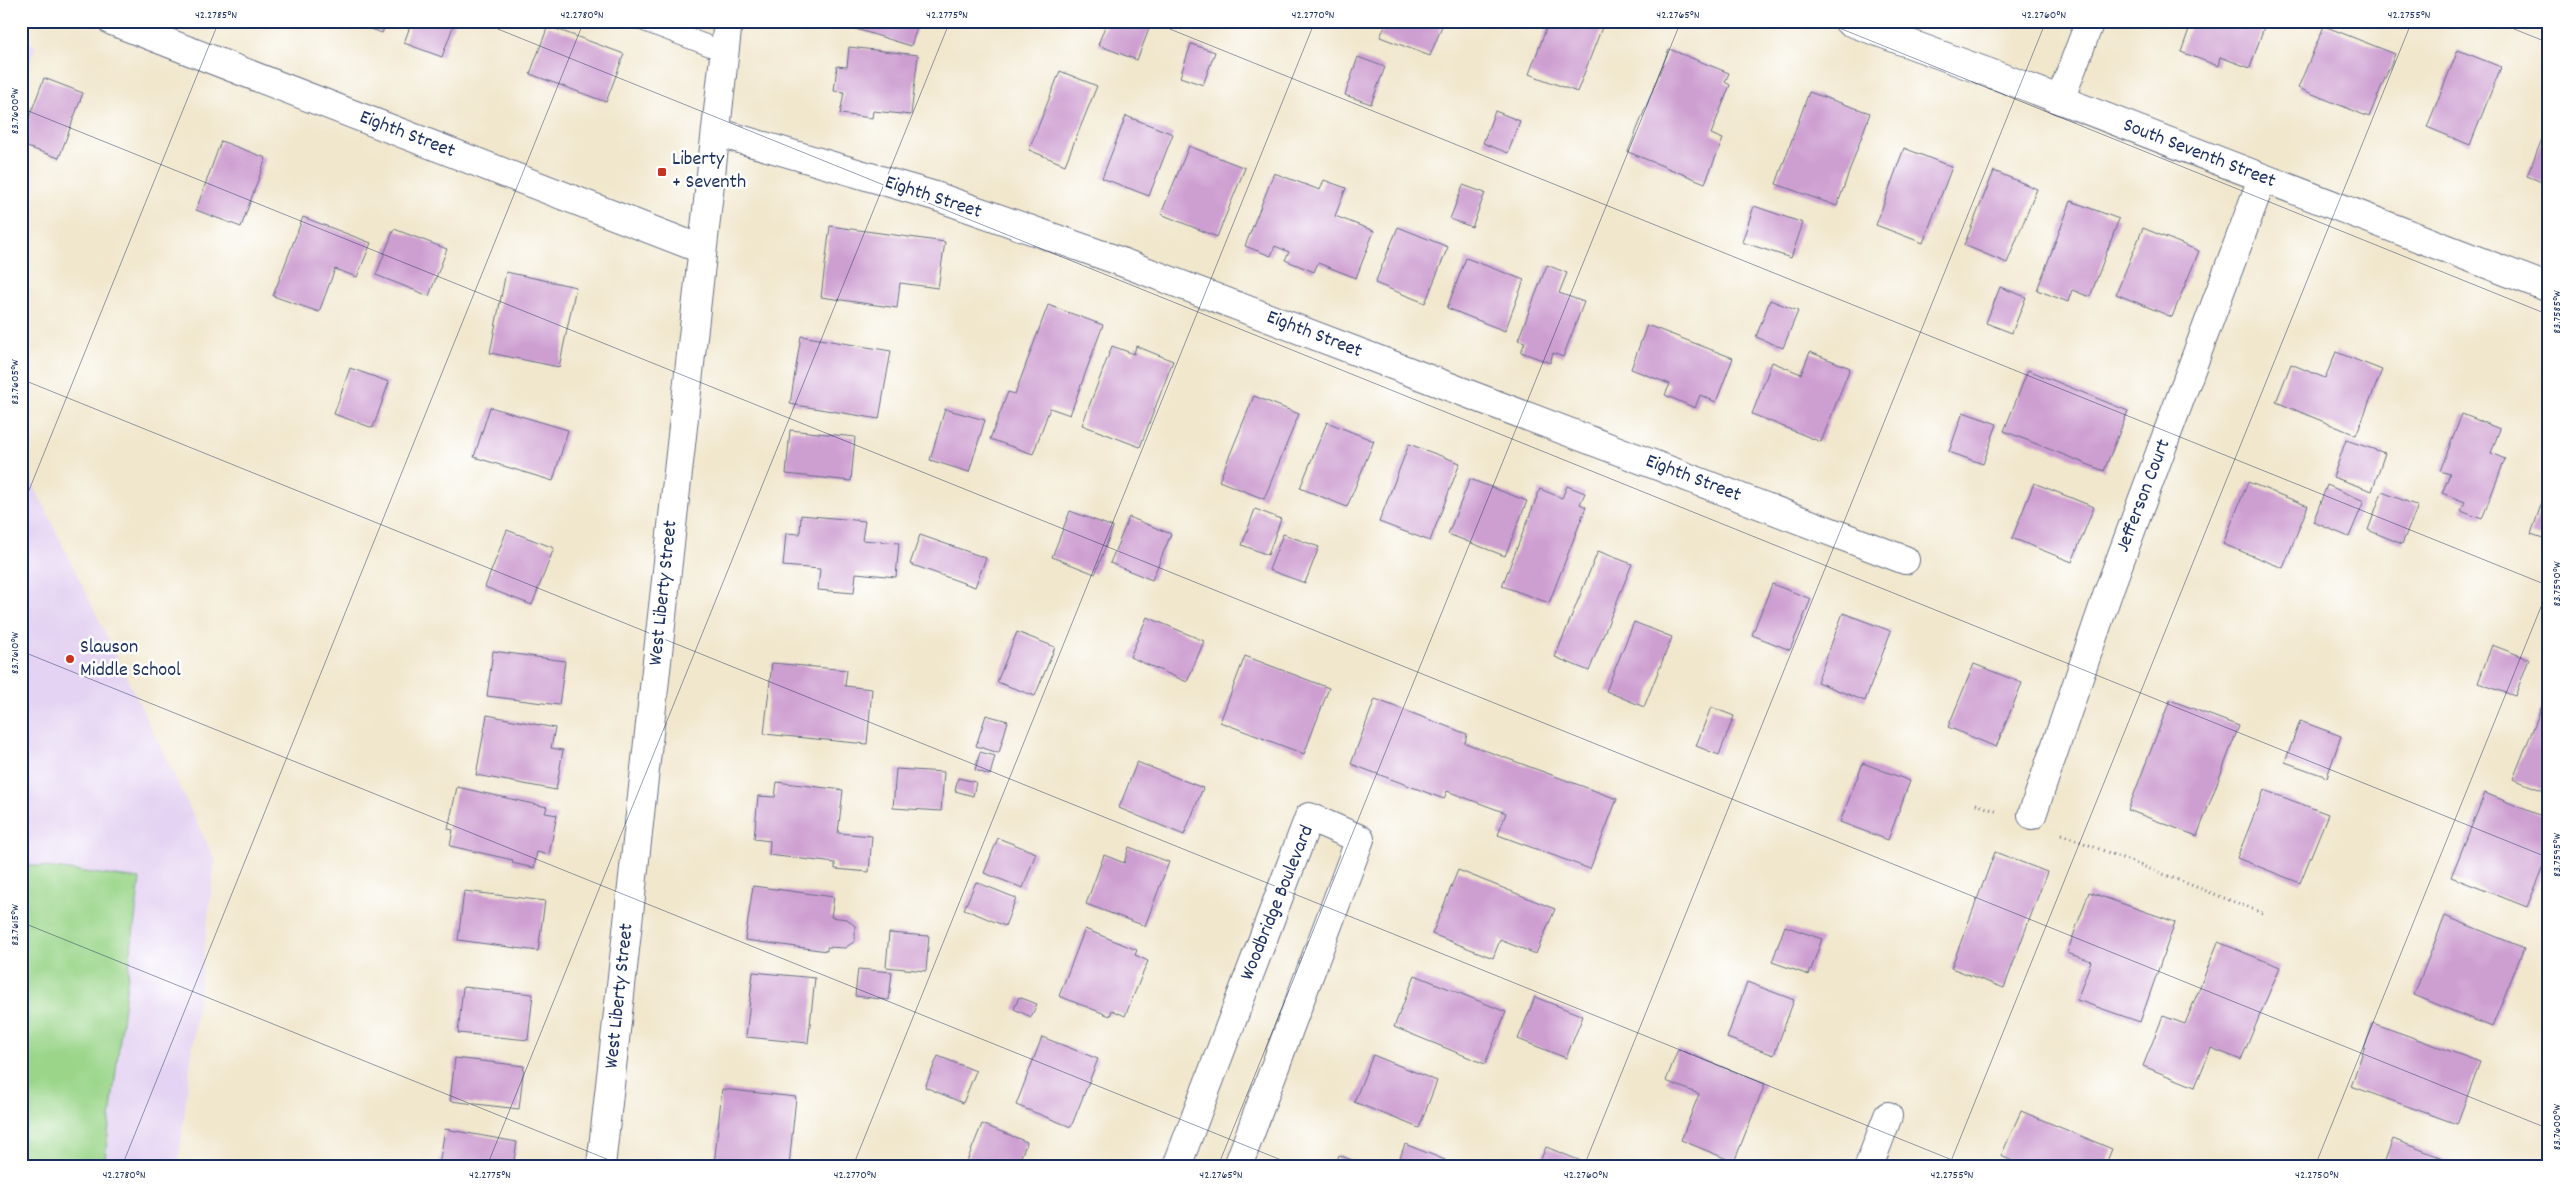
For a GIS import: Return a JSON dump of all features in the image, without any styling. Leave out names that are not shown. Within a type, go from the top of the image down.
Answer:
[{"type":"street","name":"Eighth Street","points":[[112,21],[701,249]]},
{"type":"street","name":"West Liberty Street","points":[[601,1166],[701,249],[728,21]]},
{"type":"street","name":"South Seventh Street","points":[[1848,21],[2060,100],[2549,288]]},
{"type":"street","points":[[2060,100],[2090,21]]},
{"type":"street","name":"Eighth Street","points":[[716,132],[934,196],[1111,258],[1905,560]]},
{"type":"street","name":"Jefferson Court","points":[[2032,816],[2110,587],[2262,179]]},
{"type":"street","name":"Woodbridge Boulevard","points":[[1177,1166],[1309,817],[1360,839],[1238,1166]]},
{"type":"street","points":[[1870,1166],[1888,1116]]},
{"type":"lane","points":[[643,21],[725,52]]},
{"type":"path","points":[[1976,804],[2002,813]]},
{"type":"path","points":[[2057,833],[2265,914]]},
{"type":"shaded area","points":[[21,40],[36,46],[21,84]]},
{"type":"shaded area","name":"Slauson Middle School","points":[[21,459],[215,860],[178,1166],[21,1166]]},
{"type":"green space","points":[[21,864],[140,879],[104,1166],[21,1166]]},
{"type":"building","points":[[351,21],[387,21],[382,33]]},
{"type":"building","points":[[412,21],[455,21],[442,57],[404,43]]},
{"type":"building","points":[[830,21],[919,21],[911,46]]},
{"type":"building","points":[[1107,21],[1144,21],[1151,24],[1137,60],[1098,45]]},
{"type":"building","points":[[1387,21],[1444,21],[1430,56],[1380,37]]},
{"type":"building","points":[[1549,21],[1604,22],[1577,92],[1529,74]]},
{"type":"building","points":[[2192,21],[2266,21],[2250,68],[2220,57],[2218,66],[2181,52]]},
{"type":"building","points":[[548,26],[624,54],[606,102],[530,74]]},
{"type":"building","points":[[2324,26],[2395,54],[2369,117],[2298,88]]},
{"type":"building","points":[[1191,44],[1215,52],[1203,85],[1180,77]]},
{"type":"building","points":[[849,47],[918,55],[911,115],[873,111],[872,118],[840,114],[844,92],[834,91],[837,66],[847,67]]},
{"type":"building","points":[[1669,49],[1729,73],[1725,82],[1730,85],[1711,134],[1723,139],[1705,183],[1628,152]]},
{"type":"building","points":[[2458,50],[2501,67],[2470,145],[2427,127]]},
{"type":"building","points":[[1358,57],[1385,67],[1371,104],[1345,95]]},
{"type":"building","points":[[1060,71],[1097,86],[1065,165],[1029,150]]},
{"type":"building","points":[[44,78],[83,93],[59,158],[21,145],[21,139]]},
{"type":"building","points":[[1809,92],[1870,113],[1837,206],[1776,184]]},
{"type":"building","points":[[1495,111],[1520,121],[1508,153],[1483,143]]},
{"type":"building","points":[[1126,116],[1173,134],[1149,196],[1102,178]]},
{"type":"building","points":[[2549,122],[2549,185],[2527,176]]},
{"type":"building","points":[[221,141],[266,158],[241,227],[196,210]]},
{"type":"building","points":[[1189,146],[1245,168],[1217,237],[1161,214]]},
{"type":"building","points":[[1904,148],[1952,167],[1923,243],[1876,225]]},
{"type":"building","points":[[1994,171],[2037,189],[2007,263],[1964,245]]},
{"type":"building","points":[[1274,173],[1320,190],[1324,180],[1346,188],[1335,216],[1374,231],[1356,278],[1318,263],[1314,272],[1285,260],[1289,252],[1275,246],[1271,256],[1245,246]]},
{"type":"building","points":[[1463,185],[1485,193],[1472,227],[1450,219]]},
{"type":"building","points":[[2071,201],[2119,219],[2090,297],[2072,290],[2068,302],[2037,290]]},
{"type":"building","points":[[1754,206],[1803,223],[1791,258],[1742,242]]},
{"type":"building","points":[[303,217],[371,243],[357,277],[335,269],[319,312],[273,296]]},
{"type":"building","points":[[830,226],[945,242],[938,288],[900,283],[897,308],[821,297]]},
{"type":"building","points":[[1398,227],[1448,247],[1425,303],[1375,283]]},
{"type":"building","points":[[2143,228],[2199,251],[2172,317],[2116,294]]},
{"type":"building","points":[[394,229],[447,249],[429,296],[376,275]]},
{"type":"building","points":[[1466,258],[1524,280],[1505,331],[1447,308]]},
{"type":"building","points":[[1547,265],[1567,273],[1559,293],[1584,302],[1563,357],[1553,353],[1550,363],[1521,352],[1525,342],[1518,340]]},
{"type":"building","points":[[506,272],[576,287],[559,367],[490,353]]},
{"type":"building","points":[[2000,287],[2026,297],[2012,333],[1986,323]]},
{"type":"building","points":[[1770,300],[1798,311],[1783,348],[1756,337]]},
{"type":"building","points":[[1048,305],[1103,325],[1070,415],[1050,408],[1033,454],[990,439],[1008,392],[1015,394]]},
{"type":"building","points":[[1647,325],[1733,358],[1716,402],[1700,395],[1695,408],[1665,395],[1670,384],[1631,369]]},
{"type":"building","points":[[801,336],[891,351],[879,419],[790,404]]},
{"type":"building","points":[[1112,346],[1134,354],[1136,346],[1173,361],[1140,447],[1082,425]]},
{"type":"building","points":[[1810,352],[1850,368],[1821,442],[1752,414],[1772,362],[1801,374]]},
{"type":"building","points":[[2336,352],[2382,370],[2356,435],[2276,402],[2291,364],[2325,378]]},
{"type":"building","points":[[350,368],[389,382],[373,428],[334,414]]},
{"type":"building","points":[[2028,370],[2128,411],[2104,471],[2004,431]]},
{"type":"building","points":[[1254,396],[1299,414],[1264,499],[1219,481]]},
{"type":"building","points":[[490,407],[568,430],[553,481],[474,457]]},
{"type":"building","points":[[945,409],[985,420],[969,472],[930,460]]},
{"type":"building","points":[[1963,412],[1997,424],[1983,464],[1949,452]]},
{"type":"building","points":[[2462,414],[2500,429],[2491,453],[2505,459],[2482,519],[2461,511],[2465,502],[2442,493],[2450,474],[2440,471]]},
{"type":"building","points":[[1327,422],[1374,441],[1347,507],[1300,488]]},
{"type":"building","points":[[790,430],[855,437],[851,481],[786,474]]},
{"type":"building","points":[[2346,440],[2385,453],[2372,491],[2333,477]]},
{"type":"building","points":[[1409,444],[1460,463],[1430,541],[1379,522]]},
{"type":"building","points":[[1470,479],[1527,501],[1505,556],[1448,534]]},
{"type":"building","points":[[2248,482],[2308,506],[2283,568],[2223,544]]},
{"type":"building","points":[[2034,483],[2094,507],[2072,562],[2012,538]]},
{"type":"building","points":[[2327,485],[2364,501],[2349,537],[2313,522]]},
{"type":"building","points":[[2549,485],[2549,540],[2531,534]]},
{"type":"building","points":[[1567,486],[1585,493],[1580,504],[1586,507],[1549,603],[1502,586],[1540,489],[1562,498]]},
{"type":"building","points":[[2382,492],[2418,506],[2402,544],[2368,530]]},
{"type":"building","points":[[1255,509],[1281,519],[1268,555],[1242,545]]},
{"type":"building","points":[[1070,511],[1113,527],[1095,574],[1052,557]]},
{"type":"building","points":[[801,515],[865,521],[862,540],[899,543],[896,577],[856,573],[854,593],[818,590],[820,569],[783,566],[786,533],[800,534]]},
{"type":"building","points":[[1129,517],[1171,534],[1152,580],[1110,563]]},
{"type":"building","points":[[507,530],[554,548],[532,605],[485,587]]},
{"type":"building","points":[[1283,534],[1319,547],[1305,583],[1269,570]]},
{"type":"building","points":[[920,535],[986,558],[975,587],[910,564]]},
{"type":"building","points":[[1598,551],[1632,564],[1589,671],[1555,657]]},
{"type":"building","points":[[1772,584],[1811,599],[1790,650],[1752,635]]},
{"type":"building","points":[[1843,613],[1891,631],[1865,701],[1817,682]]},
{"type":"building","points":[[1147,617],[1204,641],[1187,682],[1130,657]]},
{"type":"building","points":[[1634,622],[1672,637],[1644,707],[1606,691]]},
{"type":"building","points":[[1017,632],[1055,647],[1035,696],[997,682]]},
{"type":"building","points":[[2492,645],[2529,659],[2515,696],[2478,683]]},
{"type":"building","points":[[493,651],[565,661],[559,705],[487,696]]},
{"type":"building","points":[[1245,656],[1329,688],[1304,754],[1220,722]]},
{"type":"building","points":[[772,663],[847,670],[845,686],[872,689],[867,744],[764,734]]},
{"type":"building","points":[[1974,664],[2022,683],[1996,747],[1948,727]]},
{"type":"building","points":[[2549,689],[2549,793],[2513,779]]},
{"type":"building","points":[[1375,699],[1467,734],[1465,743],[1617,799],[1590,869],[1498,835],[1506,813],[1447,791],[1444,799],[1351,764]]},
{"type":"building","points":[[2170,700],[2239,726],[2197,836],[2128,810]]},
{"type":"building","points":[[1711,707],[1734,716],[1719,755],[1696,746]]},
{"type":"building","points":[[487,715],[555,728],[551,748],[563,750],[556,790],[476,775]]},
{"type":"building","points":[[986,715],[1008,721],[999,753],[976,746]]},
{"type":"building","points":[[2300,721],[2341,736],[2327,777],[2285,762]]},
{"type":"building","points":[[980,752],[995,756],[990,775],[975,770]]},
{"type":"building","points":[[1137,762],[1203,788],[1184,835],[1119,808]]},
{"type":"building","points":[[1863,763],[1910,781],[1888,840],[1840,822]]},
{"type":"building","points":[[896,769],[944,772],[941,811],[893,808]]},
{"type":"building","points":[[958,778],[976,782],[973,796],[955,791]]},
{"type":"building","points":[[777,782],[843,790],[838,833],[872,836],[869,872],[835,869],[835,863],[769,855],[770,841],[754,839],[758,796],[775,797]]},
{"type":"building","points":[[457,787],[547,807],[545,813],[557,815],[549,855],[537,852],[534,868],[512,863],[513,860],[450,846],[453,830],[448,829]]},
{"type":"building","points":[[2264,790],[2328,814],[2300,883],[2237,858]]},
{"type":"building","points":[[2485,793],[2549,819],[2549,854],[2527,907],[2451,877]]},
{"type":"building","points":[[998,838],[1036,853],[1023,888],[984,873]]},
{"type":"building","points":[[1129,847],[1169,862],[1145,926],[1086,904],[1104,855],[1124,863]]},
{"type":"building","points":[[1995,852],[2047,872],[2004,988],[1951,968]]},
{"type":"building","points":[[1458,870],[1555,909],[1536,954],[1500,940],[1493,958],[1432,934]]},
{"type":"building","points":[[976,882],[1016,898],[1005,926],[964,909]]},
{"type":"building","points":[[753,886],[834,897],[831,917],[847,919],[855,926],[855,941],[845,948],[827,947],[827,951],[745,940]]},
{"type":"building","points":[[464,891],[545,901],[538,951],[458,940]]},
{"type":"building","points":[[2089,892],[2175,922],[2140,1022],[2077,1000],[2091,961],[2067,953]]},
{"type":"building","points":[[2445,916],[2524,948],[2492,1027],[2414,995]]},
{"type":"building","points":[[1785,926],[1822,939],[1809,975],[1772,962]]},
{"type":"building","points":[[1085,929],[1137,950],[1135,955],[1148,961],[1125,1016],[1112,1010],[1110,1016],[1059,996]]},
{"type":"building","points":[[889,933],[929,936],[926,971],[886,967]]},
{"type":"building","points":[[2218,942],[2280,967],[2241,1060],[2211,1048],[2195,1087],[2143,1066],[2163,1016],[2185,1024]]},
{"type":"building","points":[[858,969],[892,972],[889,1000],[855,996]]},
{"type":"building","points":[[753,972],[815,978],[808,1043],[746,1037]]},
{"type":"building","points":[[1415,975],[1506,1012],[1485,1064],[1394,1027]]},
{"type":"building","points":[[1747,982],[1794,1000],[1774,1055],[1727,1038]]},
{"type":"building","points":[[463,987],[533,994],[528,1040],[458,1033]]},
{"type":"building","points":[[1019,997],[1037,1004],[1031,1017],[1014,1009]]},
{"type":"building","points":[[1535,997],[1583,1016],[1566,1058],[1518,1039]]},
{"type":"building","points":[[2373,1023],[2480,1062],[2457,1124],[2351,1086]]},
{"type":"building","points":[[1042,1037],[1098,1059],[1071,1127],[1016,1105]]},
{"type":"building","points":[[1678,1049],[1765,1084],[1734,1162],[1681,1140],[1699,1094],[1666,1081]]},
{"type":"building","points":[[1373,1055],[1437,1081],[1419,1128],[1354,1102]]},
{"type":"building","points":[[938,1056],[976,1071],[963,1103],[925,1087]]},
{"type":"building","points":[[455,1058],[524,1066],[519,1109],[450,1101]]},
{"type":"building","points":[[722,1089],[796,1097],[789,1166],[714,1166]]},
{"type":"building","points":[[2021,1111],[2112,1149],[2105,1166],[2024,1166],[2001,1156]]},
{"type":"building","points":[[982,1124],[1027,1142],[1017,1166],[965,1166]]},
{"type":"building","points":[[445,1129],[517,1142],[513,1166],[439,1166]]},
{"type":"building","points":[[2393,1139],[2463,1166],[2383,1166]]},
{"type":"building","points":[[1405,1144],[1445,1160],[1443,1166],[1397,1166]]},
{"type":"building","points":[[1546,1147],[1581,1161],[1579,1166],[1538,1166]]},
{"type":"building","points":[[1339,1155],[1367,1166],[1335,1166]]},
{"type":"place","name":"Liberty + Seventh","points":[[662,172]]},
{"type":"place","name":"Slauson Middle School","points":[[70,659]]}]
